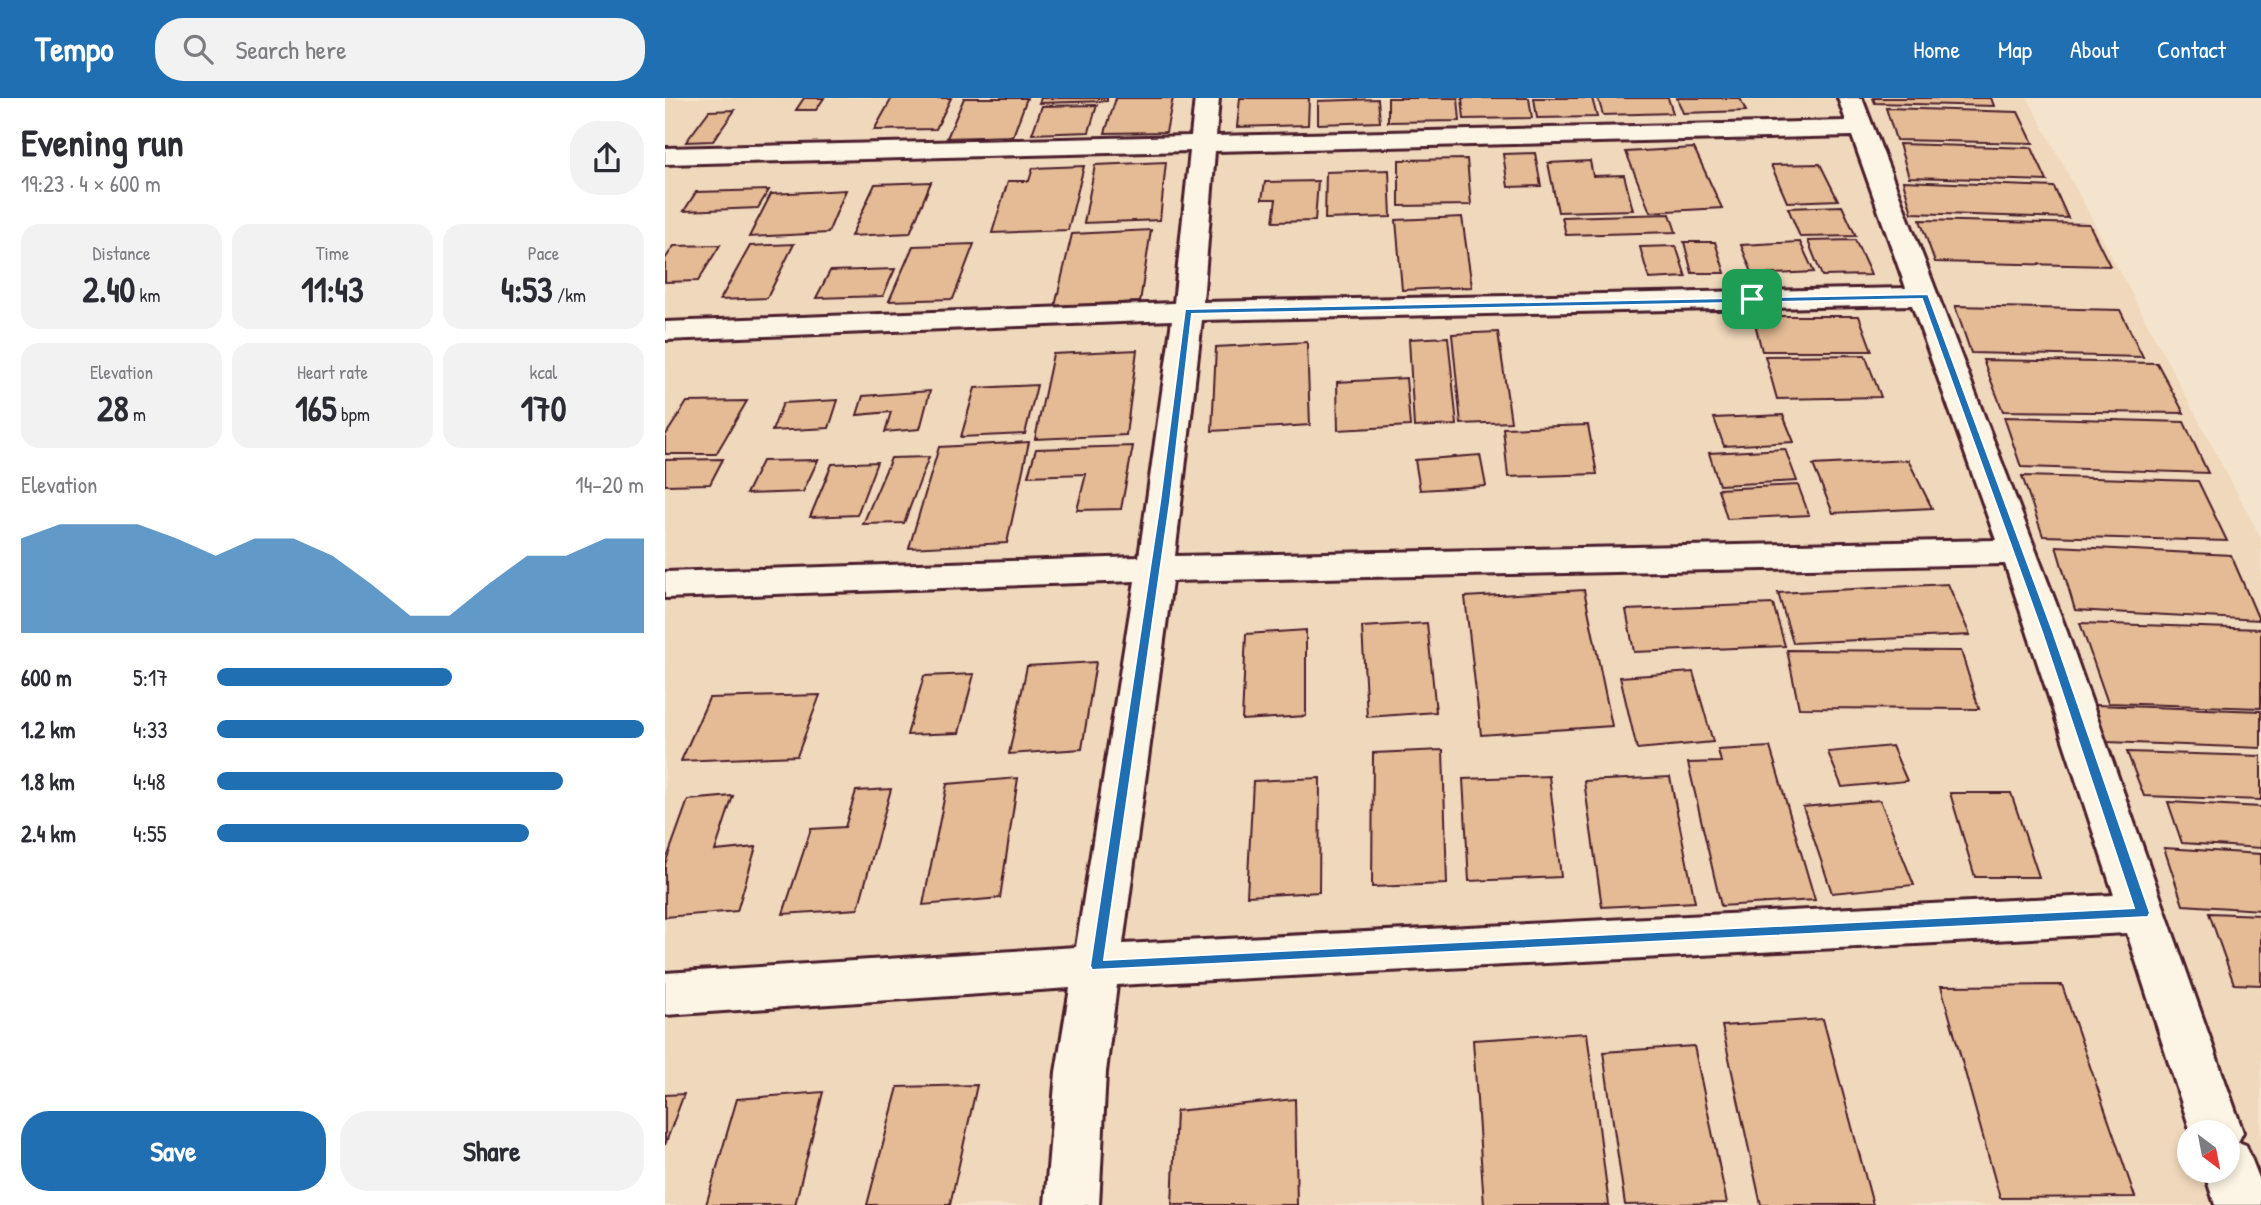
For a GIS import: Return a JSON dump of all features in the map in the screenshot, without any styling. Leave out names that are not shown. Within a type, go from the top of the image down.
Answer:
[{"type":"lane","points":[[1072,1205],[1081,1072],[1155,569],[1188,311],[1207,98]]},
{"type":"lane","points":[[1850,98],[1858,128],[1925,296],[2018,552],[2213,1120]]},
{"type":"lane","points":[[665,156],[1858,128]]},
{"type":"lane","points":[[665,331],[1188,311],[1925,296]]},
{"type":"lane","points":[[665,585],[1155,569],[2018,552]]},
{"type":"lane","points":[[665,994],[1097,966],[2143,913]]},
{"type":"lane","points":[[2235,1183],[2242,1205]]},
{"type":"shaded area","points":[[665,98],[2028,98],[2261,538],[2261,1205],[665,1205]]},
{"type":"building","points":[[804,98],[824,98],[816,110],[796,110]]},
{"type":"building","points":[[892,98],[951,98],[936,129],[874,130]]},
{"type":"building","points":[[964,98],[1027,98],[1013,136],[947,138]]},
{"type":"building","points":[[1041,98],[1107,98],[1107,101],[1039,103]]},
{"type":"building","points":[[1116,98],[1173,98],[1166,132],[1105,133]]},
{"type":"building","points":[[1240,98],[1309,98],[1308,125],[1237,127]]},
{"type":"building","points":[[1388,98],[1458,98],[1460,121],[1388,122]]},
{"type":"building","points":[[1462,98],[1529,98],[1532,118],[1464,119]]},
{"type":"building","points":[[1534,98],[1592,98],[1597,117],[1537,118]]},
{"type":"building","points":[[1598,98],[1668,98],[1673,113],[1603,115]]},
{"type":"building","points":[[1677,98],[1740,98],[1746,111],[1683,113]]},
{"type":"building","points":[[1873,98],[1991,98],[1994,106],[1875,103]]},
{"type":"building","points":[[1378,99],[1380,122],[1318,124],[1318,101]]},
{"type":"building","points":[[1097,105],[1089,132],[1032,134],[1042,106]]},
{"type":"building","points":[[1886,108],[2018,112],[2033,143],[1896,140]]},
{"type":"building","points":[[735,110],[713,141],[686,142],[709,111]]},
{"type":"building","points":[[1899,144],[2032,148],[2047,181],[1909,177]]},
{"type":"building","points":[[1694,148],[1722,208],[1650,212],[1626,152]]},
{"type":"building","points":[[1535,153],[1541,186],[1508,187],[1503,154]]},
{"type":"building","points":[[1467,159],[1471,205],[1399,206],[1399,160]]},
{"type":"building","points":[[1590,161],[1593,176],[1624,175],[1633,210],[1558,212],[1548,163]]},
{"type":"building","points":[[1166,162],[1160,220],[1084,223],[1095,165]]},
{"type":"building","points":[[1820,164],[1838,200],[1787,202],[1771,165]]},
{"type":"building","points":[[1084,166],[1068,230],[992,233],[1008,181],[1029,181],[1033,168]]},
{"type":"building","points":[[1389,170],[1391,217],[1325,219],[1326,172]]},
{"type":"building","points":[[1318,181],[1315,221],[1273,222],[1276,199],[1262,199],[1265,182]]},
{"type":"building","points":[[1903,181],[2054,187],[2068,218],[1912,213]]},
{"type":"building","points":[[931,182],[910,233],[851,236],[875,184]]},
{"type":"building","points":[[769,190],[758,208],[684,211],[696,192]]},
{"type":"building","points":[[846,190],[828,233],[749,237],[771,194]]},
{"type":"building","points":[[1842,206],[1856,236],[1800,237],[1788,208]]},
{"type":"building","points":[[1670,214],[1676,232],[1566,235],[1562,217]]},
{"type":"building","points":[[1462,217],[1472,287],[1402,290],[1396,220]]},
{"type":"building","points":[[1920,220],[2089,224],[2110,266],[1935,262]]},
{"type":"building","points":[[1151,230],[1140,302],[1055,306],[1072,234]]},
{"type":"building","points":[[1855,240],[1871,275],[1822,276],[1808,241]]},
{"type":"building","points":[[1684,242],[1715,242],[1725,273],[1692,273]]},
{"type":"building","points":[[1800,242],[1814,272],[1753,275],[1741,245]]},
{"type":"building","points":[[794,244],[767,298],[720,300],[750,246]]},
{"type":"building","points":[[974,244],[953,299],[889,301],[913,246]]},
{"type":"building","points":[[720,245],[698,281],[665,282],[665,259],[674,246]]},
{"type":"building","points":[[1676,246],[1686,277],[1649,279],[1640,247]]},
{"type":"building","points":[[895,269],[883,296],[816,298],[830,271]]},
{"type":"building","points":[[1955,306],[2120,310],[2143,357],[1971,353]]},
{"type":"building","points":[[1753,316],[1859,316],[1872,351],[1762,351]]},
{"type":"building","points":[[1498,332],[1511,422],[1461,424],[1452,334]]},
{"type":"building","points":[[1448,337],[1457,425],[1414,427],[1409,339]]},
{"type":"building","points":[[1307,342],[1310,425],[1212,431],[1216,347]]},
{"type":"building","points":[[1137,350],[1126,435],[1035,439],[1053,354]]},
{"type":"building","points":[[1865,355],[1881,397],[1777,399],[1765,356]]},
{"type":"building","points":[[1983,360],[2157,363],[2184,413],[2003,411]]},
{"type":"building","points":[[1406,378],[1410,426],[1338,430],[1337,382]]},
{"type":"building","points":[[1037,385],[1025,434],[961,437],[975,388]]},
{"type":"building","points":[[930,391],[920,429],[885,432],[891,412],[857,415],[863,396]]},
{"type":"building","points":[[838,400],[829,428],[772,431],[783,403]]},
{"type":"building","points":[[747,401],[716,454],[665,454],[665,436],[687,402]]},
{"type":"building","points":[[1783,415],[1794,442],[1724,446],[1714,418]]},
{"type":"building","points":[[2004,417],[2184,422],[2208,473],[2021,467]]},
{"type":"building","points":[[1588,425],[1597,474],[1508,477],[1503,428]]},
{"type":"building","points":[[1029,442],[1007,543],[909,548],[939,447]]},
{"type":"building","points":[[1133,446],[1121,509],[1077,510],[1086,474],[1028,476],[1036,449]]},
{"type":"building","points":[[1785,449],[1797,481],[1719,485],[1709,453]]},
{"type":"building","points":[[1480,455],[1486,486],[1420,490],[1415,460]]},
{"type":"building","points":[[929,457],[904,523],[863,524],[891,458]]},
{"type":"building","points":[[723,459],[710,484],[665,485],[665,460]]},
{"type":"building","points":[[818,460],[803,492],[746,494],[762,461]]},
{"type":"building","points":[[1908,460],[1932,508],[1833,513],[1813,465]]},
{"type":"building","points":[[877,462],[857,515],[810,517],[832,464]]},
{"type":"building","points":[[2022,476],[2198,481],[2227,541],[2043,536]]},
{"type":"building","points":[[1798,485],[1809,515],[1727,519],[1718,489]]},
{"type":"building","points":[[2056,546],[2231,555],[2259,620],[2075,610]]},
{"type":"building","points":[[1948,584],[1970,635],[1793,643],[1778,593]]},
{"type":"building","points":[[1584,590],[1612,726],[1481,735],[1465,597]]},
{"type":"building","points":[[1773,604],[1785,646],[1634,652],[1626,610]]},
{"type":"building","points":[[1427,623],[1436,712],[1367,717],[1362,627]]},
{"type":"building","points":[[2080,623],[2261,629],[2261,708],[2108,703]]},
{"type":"building","points":[[1306,630],[1306,716],[1242,720],[1246,634]]},
{"type":"building","points":[[1787,650],[1961,651],[1979,709],[1799,708]]},
{"type":"building","points":[[1096,662],[1082,749],[1009,754],[1027,666]]},
{"type":"building","points":[[1693,672],[1713,742],[1637,749],[1620,677]]},
{"type":"building","points":[[974,674],[959,733],[907,735],[924,676]]},
{"type":"building","points":[[820,695],[797,756],[681,761],[709,698]]},
{"type":"building","points":[[2095,705],[2261,711],[2261,748],[2107,742]]},
{"type":"building","points":[[1892,746],[1907,781],[1842,787],[1828,752]]},
{"type":"building","points":[[1770,747],[1815,900],[1721,906],[1688,763],[1721,762],[1718,750]]},
{"type":"building","points":[[1443,750],[1447,884],[1372,887],[1373,753]]},
{"type":"building","points":[[2127,752],[2261,756],[2261,800],[2144,796]]},
{"type":"building","points":[[1549,776],[1561,877],[1469,881],[1463,779]]},
{"type":"building","points":[[1670,777],[1695,902],[1602,907],[1584,781]]},
{"type":"building","points":[[1018,778],[1000,898],[923,905],[947,784]]},
{"type":"building","points":[[1320,778],[1319,892],[1247,896],[1253,781]]},
{"type":"building","points":[[891,789],[858,909],[783,914],[811,829],[845,827],[856,791]]},
{"type":"building","points":[[1950,793],[2011,793],[2039,877],[1975,877]]},
{"type":"building","points":[[733,796],[715,851],[756,847],[737,911],[665,917],[665,864],[688,800]]},
{"type":"building","points":[[1880,800],[1914,885],[1832,893],[1803,807]]},
{"type":"building","points":[[2168,802],[2261,807],[2261,848],[2182,843]]},
{"type":"building","points":[[2164,848],[2261,854],[2261,910],[2183,905]]},
{"type":"building","points":[[2209,913],[2261,915],[2261,985],[2234,984]]},
{"type":"building","points":[[2062,985],[2135,1197],[2000,1198],[1941,986]]},
{"type":"building","points":[[1823,1019],[1873,1205],[1761,1205],[1722,1026]]},
{"type":"building","points":[[1587,1033],[1609,1205],[1484,1205],[1473,1040]]},
{"type":"building","points":[[1694,1046],[1727,1203],[1625,1205],[1603,1052]]},
{"type":"building","points":[[977,1085],[950,1205],[867,1205],[898,1087]]},
{"type":"building","points":[[823,1092],[795,1205],[706,1205],[737,1099]]},
{"type":"building","points":[[684,1094],[665,1145],[665,1095]]},
{"type":"building","points":[[1295,1099],[1297,1205],[1172,1205],[1176,1111]]},
{"type":"route","points":[[1925,296],[2048,632],[2143,913],[1097,966],[1165,502],[1188,311],[1752,299],[1925,296]]}]
